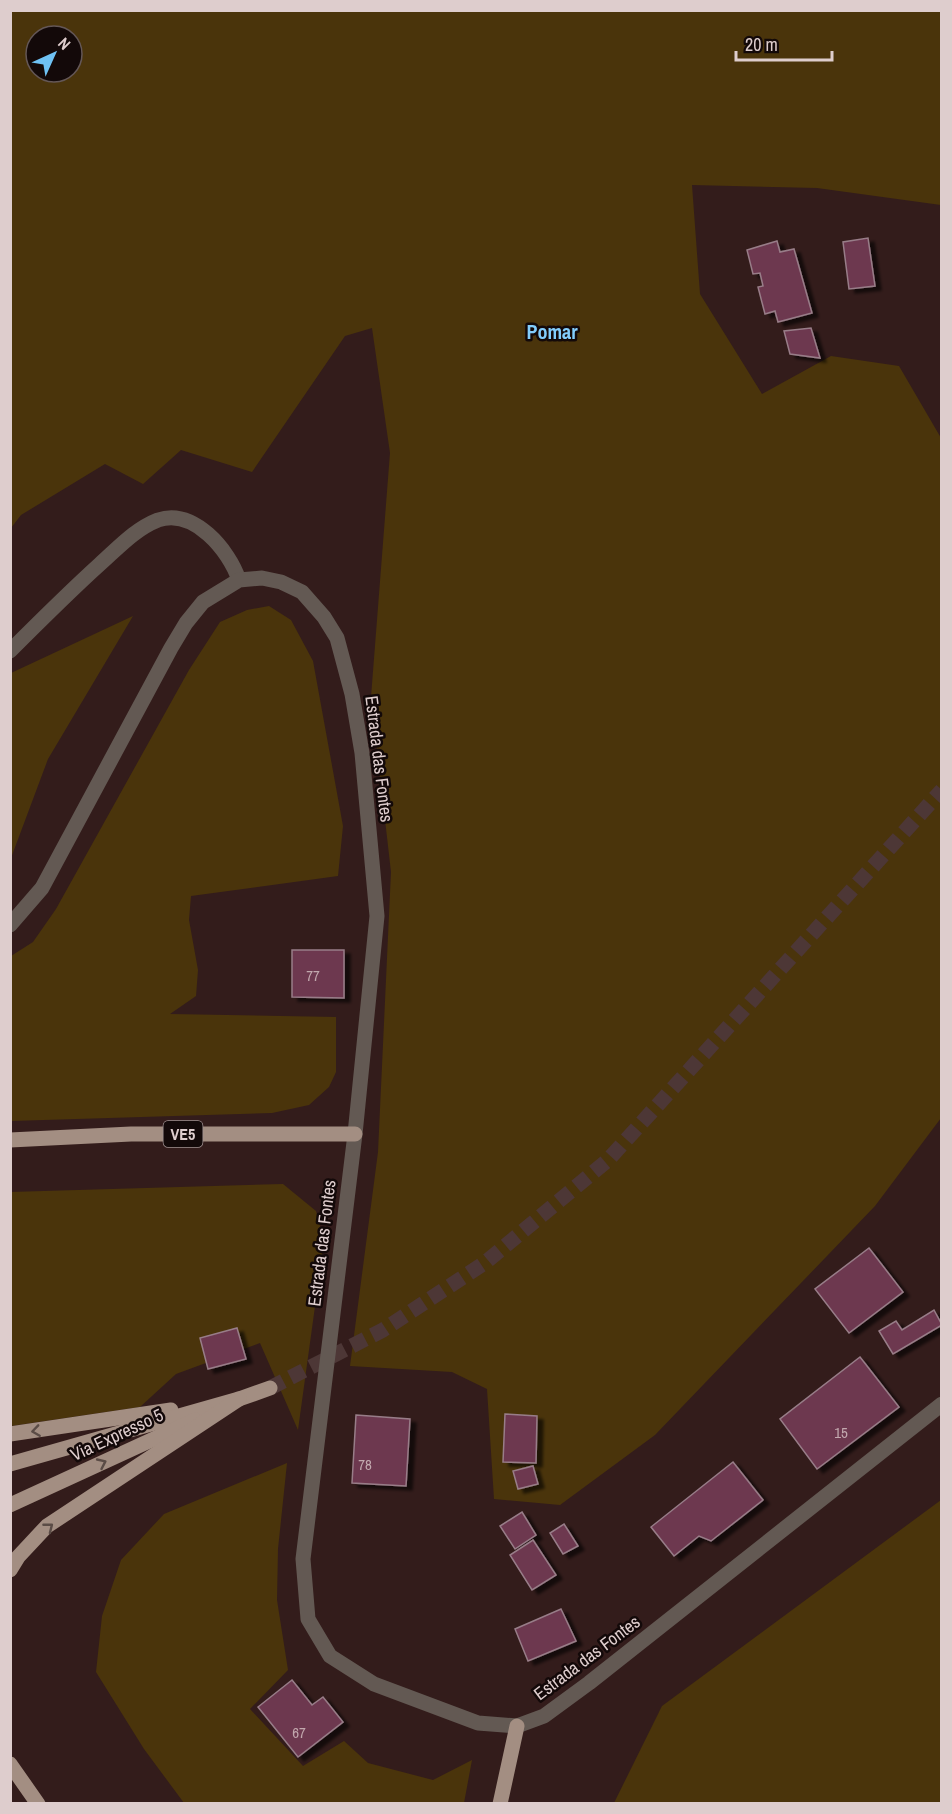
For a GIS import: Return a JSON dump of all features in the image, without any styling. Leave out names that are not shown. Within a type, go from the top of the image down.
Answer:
[{"type":"main road","name":"VE5","points":[[10,1140],[130,1134],[355,1134]]},
{"type":"main road","name":"Via Expresso 5","points":[[10,1464],[239,1399],[270,1388]]},
{"type":"main road","points":[[10,1434],[239,1399]]},
{"type":"main road","points":[[10,1570],[18,1557],[47,1526],[239,1399]]},
{"type":"main road","name":"Via Expresso 5","points":[[10,1505],[239,1399]]},
{"type":"main road","points":[[501,1799],[517,1726]]},
{"type":"main road","points":[[10,1752],[13,1767],[38,1803]]},
{"type":"street","points":[[10,651],[56,604],[124,543],[142,528],[161,519],[184,519],[194,524],[212,538],[234,564],[239,580],[203,602],[186,623],[42,888],[10,925]]},
{"type":"street","name":"Estrada das Fontes","points":[[239,580],[262,578],[281,582],[302,592],[324,617],[337,638],[352,694],[362,753],[377,916],[355,1134],[303,1559],[308,1619],[330,1656],[374,1684],[478,1723],[517,1726],[544,1716],[569,1699],[942,1404]]},
{"type":"shaded area","points":[[11,11],[941,11],[941,205],[817,188],[692,185],[700,294],[762,394],[831,356],[899,366],[941,438],[941,1118],[875,1206],[655,1435],[560,1505],[494,1499],[487,1389],[452,1372],[350,1366],[378,1152],[391,872],[371,697],[390,453],[372,328],[345,336],[252,472],[181,450],[143,484],[105,464],[21,515],[11,528]]},
{"type":"shaded area","points":[[269,606],[291,620],[313,661],[343,826],[338,876],[191,896],[189,920],[198,970],[196,996],[170,1014],[336,1017],[336,1072],[329,1087],[309,1105],[272,1113],[11,1121],[11,956],[33,942],[56,909],[189,670],[220,622],[247,610]]},
{"type":"shaded area","points":[[133,616],[48,759],[11,858],[11,673]]},
{"type":"shaded area","points":[[283,1184],[316,1211],[324,1241],[298,1430],[260,1343],[176,1374],[140,1407],[11,1426],[10,1192]]},
{"type":"shaded area","points":[[287,1463],[278,1549],[277,1600],[288,1670],[250,1709],[303,1766],[344,1741],[368,1763],[433,1780],[472,1760],[464,1803],[184,1803],[144,1749],[96,1672],[102,1616],[121,1560],[164,1514]]},
{"type":"shaded area","points":[[941,1500],[941,1803],[614,1803],[662,1706]]},
{"type":"building","points":[[868,238],[875,286],[849,289],[843,242]]},
{"type":"building","points":[[777,241],[780,252],[794,249],[812,313],[778,322],[775,311],[765,314],[758,287],[763,286],[760,273],[753,274],[747,250]]},
{"type":"building","points":[[811,328],[820,358],[790,354],[784,331]]},
{"type":"building","points":[[292,950],[344,950],[344,998],[292,997]]},
{"type":"building","points":[[869,1248],[903,1292],[849,1333],[815,1289]]},
{"type":"building","points":[[934,1310],[942,1325],[893,1354],[879,1331],[896,1321],[902,1330]]},
{"type":"building","points":[[237,1328],[246,1359],[208,1369],[200,1338]]},
{"type":"building","points":[[860,1357],[899,1407],[817,1469],[780,1419]]},
{"type":"building","points":[[505,1414],[537,1416],[536,1463],[503,1462]]},
{"type":"building","points":[[356,1415],[410,1419],[406,1486],[352,1483]]},
{"type":"building","points":[[733,1462],[763,1500],[711,1541],[699,1536],[674,1556],[651,1527]]},
{"type":"building","points":[[533,1466],[538,1484],[518,1489],[513,1471]]},
{"type":"building","points":[[522,1512],[536,1535],[515,1549],[500,1526]]},
{"type":"building","points":[[564,1524],[578,1546],[563,1554],[550,1533]]},
{"type":"building","points":[[533,1540],[556,1575],[532,1590],[510,1555]]},
{"type":"building","points":[[561,1609],[576,1641],[528,1661],[515,1629]]},
{"type":"building","points":[[292,1680],[312,1705],[323,1697],[343,1722],[298,1757],[258,1707]]},
{"type":"tunnel","points":[[270,1388],[383,1330],[486,1262],[608,1160],[942,790]]},
{"type":"district","name":"Pomar","points":[[552,332]]}]
